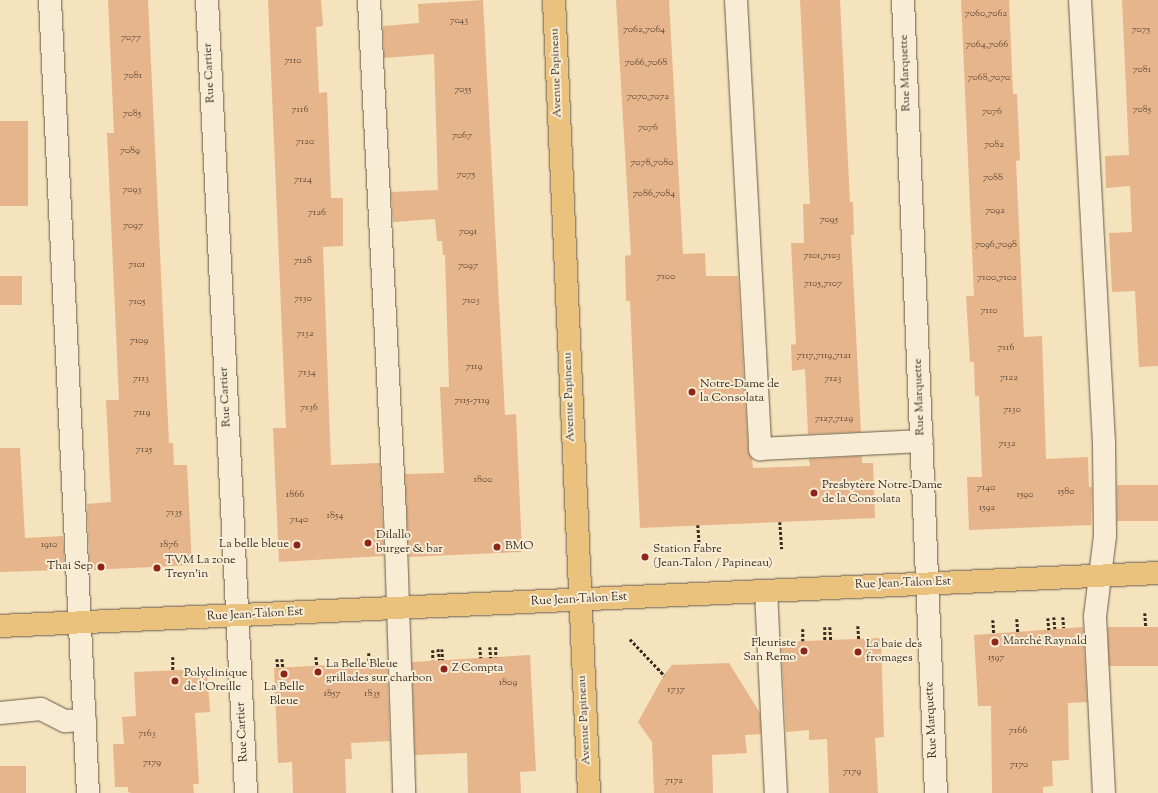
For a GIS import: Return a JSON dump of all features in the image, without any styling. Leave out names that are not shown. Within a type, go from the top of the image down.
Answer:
[{"type":"main road","name":"Avenue Papineau","points":[[554,0],[578,600],[588,793]]},
{"type":"main road","name":"Rue Jean-Talon Est","points":[[0,626],[1158,573]]},
{"type":"street","points":[[50,0],[88,793]]},
{"type":"street","name":"Rue Cartier","points":[[207,0],[246,793]]},
{"type":"street","points":[[369,0],[394,515],[396,609],[404,793]]},
{"type":"street","points":[[736,0],[760,449],[922,441]]},
{"type":"street","name":"Rue Marquette","points":[[904,0],[936,793]]},
{"type":"street","points":[[1080,0],[1104,442],[1105,536],[1096,616],[1104,793]]},
{"type":"street","points":[[766,591],[776,793]]},
{"type":"street","points":[[0,713],[41,709],[65,721],[84,720]]},
{"type":"path","points":[[780,522],[782,549]]},
{"type":"path","points":[[698,525],[700,554]]},
{"type":"path","points":[[1145,613],[1146,627]]},
{"type":"path","points":[[1054,617],[1055,629]]},
{"type":"path","points":[[1063,617],[1064,628]]},
{"type":"path","points":[[1048,618],[1049,630]]},
{"type":"path","points":[[1017,619],[1018,633]]},
{"type":"path","points":[[993,620],[994,634]]},
{"type":"path","points":[[858,626],[859,639]]},
{"type":"path","points":[[825,627],[825,640]]},
{"type":"path","points":[[830,627],[831,640]]},
{"type":"path","points":[[803,629],[803,641]]},
{"type":"path","points":[[630,639],[664,675]]},
{"type":"path","points":[[490,647],[491,658]]},
{"type":"path","points":[[496,647],[496,658]]},
{"type":"path","points":[[480,648],[480,658]]},
{"type":"path","points":[[438,649],[441,660],[442,649]]},
{"type":"path","points":[[433,650],[433,660]]},
{"type":"path","points":[[369,653],[369,663]]},
{"type":"path","points":[[173,657],[173,670]]},
{"type":"path","points":[[316,657],[317,665]]},
{"type":"path","points":[[277,659],[278,667]]},
{"type":"path","points":[[282,659],[283,667]]},
{"type":"building","points":[[108,0],[148,0],[169,443],[173,443],[174,465],[187,465],[192,565],[90,570],[87,504],[111,502],[106,400],[119,400],[107,133],[114,133]]},
{"type":"building","points":[[268,0],[321,0],[323,26],[316,27],[319,93],[327,92],[331,198],[343,198],[343,246],[323,247],[331,465],[380,463],[384,556],[279,562],[273,428],[286,428]]},
{"type":"building","points":[[483,0],[505,415],[516,414],[522,552],[409,557],[405,474],[444,473],[440,387],[449,387],[445,255],[443,255],[442,241],[437,241],[435,219],[393,222],[391,192],[438,190],[434,54],[384,58],[383,26],[419,23],[418,4]]},
{"type":"building","points":[[616,0],[669,0],[683,254],[705,253],[706,276],[738,276],[748,450],[752,458],[753,468],[810,466],[809,459],[862,456],[862,463],[873,463],[875,518],[640,528],[630,301],[626,301],[625,256],[631,255]]},
{"type":"building","points":[[800,0],[840,0],[850,202],[853,202],[854,235],[851,235],[861,432],[808,434],[805,369],[792,371],[791,345],[796,344],[791,243],[804,243],[803,204],[810,204]]},
{"type":"building","points":[[961,0],[1009,0],[1013,94],[1017,94],[1020,160],[1016,161],[1024,337],[1042,336],[1046,459],[1088,457],[1089,487],[1092,487],[1091,525],[969,530],[967,477],[982,477],[979,396],[975,396],[974,362],[970,362],[966,296],[974,296]]},
{"type":"building","points":[[1122,0],[1158,0],[1158,366],[1139,367],[1135,291],[1112,292],[1109,233],[1132,232],[1130,186],[1106,188],[1105,156],[1129,155]]},
{"type":"building","points":[[0,121],[28,121],[28,206],[0,206]]},
{"type":"building","points":[[0,276],[22,276],[22,305],[0,305]]},
{"type":"building","points":[[0,448],[20,448],[25,538],[63,536],[65,570],[0,572]]},
{"type":"building","points":[[1117,485],[1158,485],[1158,521],[1117,521]]},
{"type":"building","points":[[1083,627],[1087,702],[1068,703],[1069,760],[1052,761],[1053,786],[1043,787],[1043,793],[992,793],[991,706],[978,706],[974,635]]},
{"type":"building","points":[[1108,627],[1158,627],[1158,666],[1108,666]]},
{"type":"building","points":[[881,638],[884,737],[875,738],[878,793],[829,793],[827,739],[809,740],[809,730],[786,732],[781,642]]},
{"type":"building","points":[[530,655],[536,771],[520,772],[521,793],[468,793],[467,753],[415,755],[412,662]]},
{"type":"building","points":[[387,662],[390,741],[351,743],[352,759],[345,759],[346,793],[293,793],[292,762],[278,763],[274,668]]},
{"type":"building","points":[[729,663],[760,713],[761,734],[745,735],[747,753],[712,755],[713,793],[654,793],[652,742],[638,722],[664,675],[672,665]]},
{"type":"building","points":[[207,669],[210,712],[195,713],[199,784],[193,784],[194,793],[131,793],[128,792],[128,787],[115,787],[113,744],[124,744],[122,717],[136,716],[134,672]]},
{"type":"building","points":[[0,766],[26,766],[26,793],[0,793]]},
{"type":"place","name":"Notre-Dame de la Consolata","points":[[692,392]]},
{"type":"place","name":"Presbytère Notre-Dame de la Consolata","points":[[814,493]]},
{"type":"place","name":"Dilallo burger & bar","points":[[368,543]]},
{"type":"place","name":"La belle bleue","points":[[297,545]]},
{"type":"place","name":"BMO","points":[[497,547]]},
{"type":"place","name":"Station Fabre (Jean-Talon / Papineau)","points":[[645,557]]},
{"type":"place","name":"Thai Sep","points":[[101,567]]},
{"type":"place","name":"TVM La zone Treyn'in","points":[[157,568]]},
{"type":"place","name":"Marché Raynald","points":[[995,642]]},
{"type":"place","name":"Fleuriste San Remo","points":[[804,651]]},
{"type":"place","name":"La baie des fromages","points":[[858,652]]},
{"type":"place","name":"Z Compta","points":[[444,669]]},
{"type":"place","name":"La Belle Bleue grillades sur charbon","points":[[318,672]]},
{"type":"place","name":"La Belle Bleue","points":[[284,674]]},
{"type":"place","name":"Polyclinique de l'Oreille","points":[[175,681]]}]
